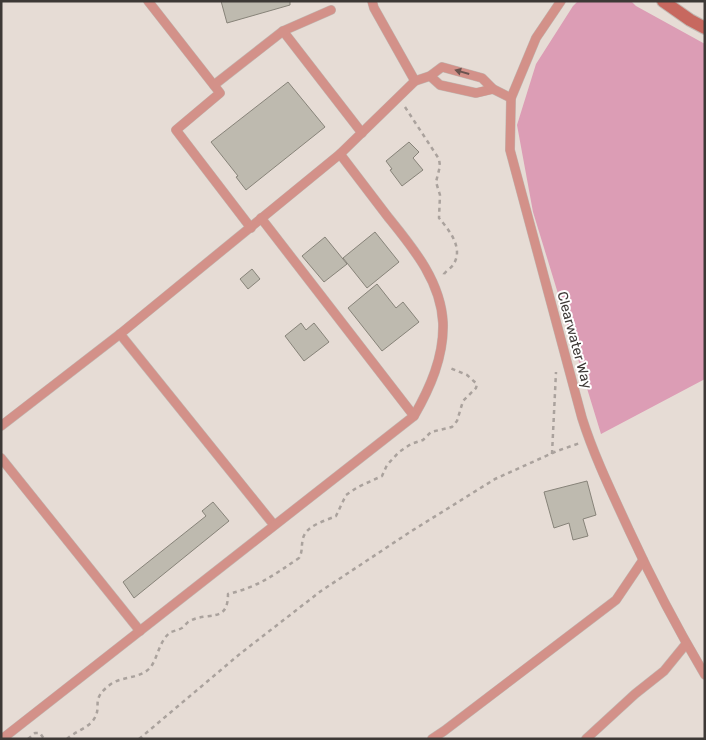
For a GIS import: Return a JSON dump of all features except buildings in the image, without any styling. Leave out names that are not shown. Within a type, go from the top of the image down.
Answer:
[{"type":"street","points":[[663,1],[705,28]]},
{"type":"lane","points":[[148,1],[220,93],[176,130],[251,228]]},
{"type":"lane","points":[[372,1],[374,8],[415,81]]},
{"type":"lane","name":"Clearwater Way","points":[[561,1],[536,38],[511,98],[510,150],[589,440],[643,560],[686,644],[705,675]]},
{"type":"lane","points":[[214,85],[283,30],[331,10]]},
{"type":"lane","points":[[283,30],[362,133]]},
{"type":"lane","points":[[1,426],[120,334],[340,154],[415,81],[430,76],[442,67],[482,78],[493,89],[511,98]]},
{"type":"lane","points":[[430,76],[440,86],[476,93],[493,89]]},
{"type":"lane","points":[[2,739],[414,416],[428,392],[437,366],[442,337],[443,324],[439,300],[421,260],[340,154]]},
{"type":"lane","points":[[261,218],[414,416]]},
{"type":"lane","points":[[120,334],[274,525]]},
{"type":"lane","points":[[1,458],[140,631]]},
{"type":"lane","points":[[432,739],[616,600],[643,560]]},
{"type":"lane","points":[[586,739],[620,707],[664,671],[686,644]]},
{"type":"path","points":[[398,98],[440,159],[436,182],[440,195],[439,218],[452,235],[457,250],[453,265],[444,274],[446,282]]},
{"type":"path","points":[[67,739],[74,732],[89,725],[95,719],[99,694],[118,680],[132,678],[151,667],[165,638],[171,632],[181,628],[191,620],[221,614],[226,608],[228,594],[246,590],[265,582],[299,558],[302,554],[303,538],[308,531],[336,516],[346,495],[382,476],[387,465],[399,452],[411,444],[423,440],[431,432],[452,427],[457,421],[463,401],[476,388],[477,384],[467,374],[450,368],[451,359]]},
{"type":"path","points":[[552,454],[557,370]]},
{"type":"path","points":[[139,739],[241,653],[321,591],[495,479],[589,440]]},
{"type":"path","points":[[28,739],[35,733],[40,733],[44,739]]},
{"type":"shaded area","points":[[578,1],[631,1],[636,6],[705,44],[705,379],[601,434],[533,212],[517,125],[536,64]]}]
